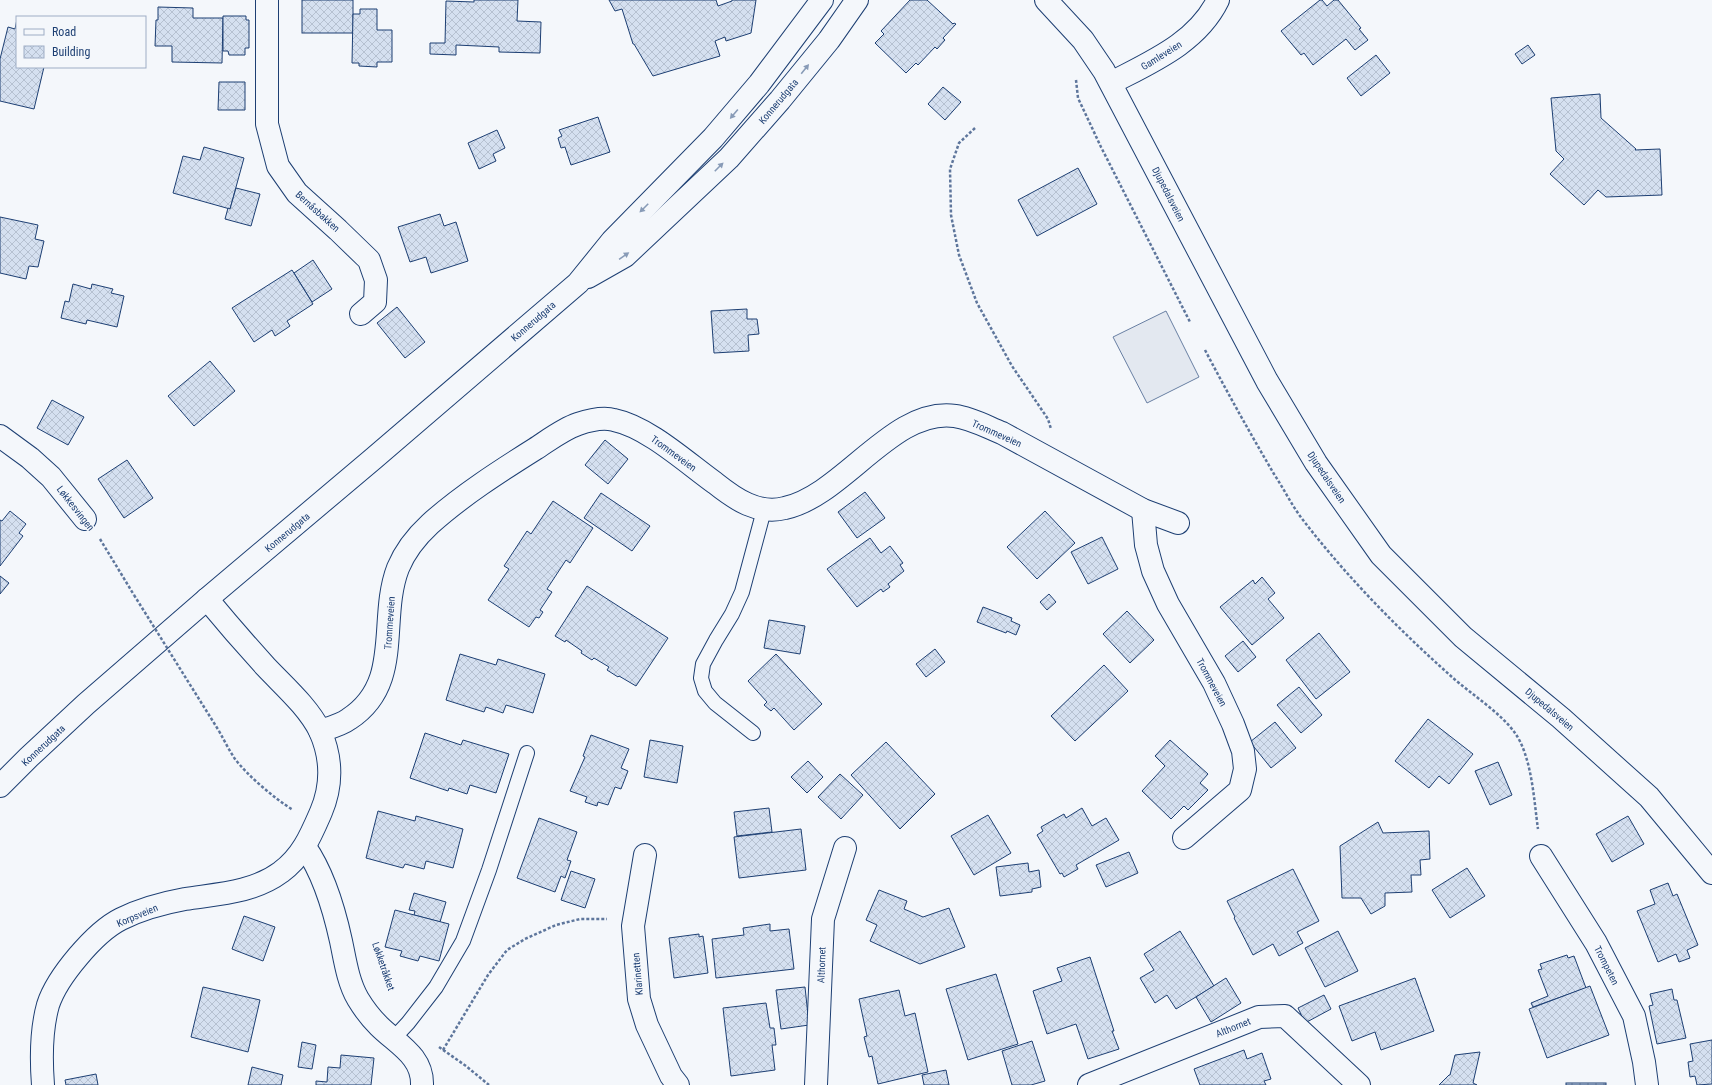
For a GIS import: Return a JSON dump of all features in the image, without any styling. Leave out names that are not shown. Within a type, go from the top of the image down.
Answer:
[{"type":"street","name":"Bernåsbakken","points":[[267,0],[267,124],[278,166],[297,194],[369,260],[376,280],[375,302],[361,314]]},
{"type":"street","name":"Konnerudgata","points":[[0,786],[86,704],[578,283],[612,241],[713,138],[759,84],[822,0]]},
{"type":"street","name":"Konnerudgata","points":[[578,283],[626,256],[729,158],[780,100],[828,40],[857,0]]},
{"type":"street","name":"Djupedalsveien","points":[[1046,0],[1083,40],[1111,83],[1267,381],[1316,463],[1381,555],[1463,637],[1561,718],[1649,797],[1712,873]]},
{"type":"street","name":"Gamleveien","points":[[1111,83],[1156,60],[1177,47],[1192,34],[1211,13],[1218,0]]},
{"type":"street","name":"Trommeveien","points":[[320,731],[348,720],[364,708],[373,696],[384,672],[387,652],[389,603],[393,584],[398,567],[406,552],[417,538],[431,523],[518,460],[577,424],[596,419],[613,419],[644,432],[733,497],[764,510],[784,509],[799,504],[818,494],[839,480],[874,449],[902,430],[921,421],[941,415],[956,416],[982,424],[1033,449],[1143,510],[1178,522]]},
{"type":"street","name":"Løkkesvingen","points":[[0,436],[30,458],[51,477],[85,519]]},
{"type":"street","name":"Trommeveien","points":[[1143,510],[1146,545],[1153,571],[1168,604],[1214,682],[1233,724],[1243,751],[1245,769],[1240,790],[1184,838]]},
{"type":"street","name":"Korpsveien","points":[[43,1085],[41,1064],[44,1028],[48,1005],[57,986],[70,966],[103,932],[120,919],[152,906],[246,889],[266,881],[281,872],[298,857],[305,847],[327,798],[330,782],[329,767],[320,731],[302,705],[207,599]]},
{"type":"street","points":[[305,847],[322,878],[357,998],[379,1026],[401,1030],[407,1051],[419,1065],[422,1085]]},
{"type":"street","name":"Althornet","points":[[816,1085],[823,919],[845,848]]},
{"type":"street","name":"Klarinetten","points":[[645,855],[633,926],[638,999],[647,1025],[671,1076],[678,1085]]},
{"type":"street","name":"Trompeten","points":[[1541,856],[1596,943],[1634,1016],[1644,1062],[1647,1085]]},
{"type":"street","name":"Althornet","points":[[1089,1085],[1259,1017],[1285,1016],[1359,1085]]},
{"type":"lane","points":[[753,733],[715,703],[704,691],[701,678],[703,664],[732,614],[742,592],[764,510]]},
{"type":"lane","points":[[401,1030],[436,987],[463,941],[489,870],[527,752]]},
{"type":"path","points":[[1076,78],[1078,98],[1101,147],[1190,322]]},
{"type":"path","points":[[975,128],[959,143],[950,169],[951,215],[959,255],[977,303],[1012,366],[1048,419],[1056,441],[1058,464]]},
{"type":"path","points":[[1205,350],[1247,429],[1302,519],[1348,575],[1403,631],[1453,678],[1492,710],[1515,732],[1522,745],[1532,786],[1541,856]]},
{"type":"path","name":"Løkkesvingen","points":[[85,519],[102,542],[235,759],[279,802],[298,814]]},
{"type":"path","points":[[443,1050],[488,975],[507,950],[525,939],[556,925],[580,919],[607,918],[633,926]]},
{"type":"path","points":[[401,1030],[423,1036],[489,1085]]},
{"type":"shaded area","points":[[1166,311],[1199,377],[1147,403],[1113,337]]},
{"type":"building","points":[[302,0],[353,0],[353,33],[302,33]]},
{"type":"building","points":[[474,0],[518,0],[517,21],[541,22],[540,53],[499,52],[499,47],[456,45],[456,55],[430,54],[430,43],[445,43],[446,1],[474,2]]},
{"type":"building","points":[[609,0],[716,0],[718,6],[732,0],[756,0],[751,33],[726,41],[725,37],[715,41],[720,56],[653,76],[633,44],[622,9],[615,11]]},
{"type":"building","points":[[910,0],[927,0],[953,24],[956,24],[943,38],[945,40],[937,49],[935,47],[918,65],[916,63],[906,73],[875,43],[884,34],[881,31]]},
{"type":"building","points":[[1320,0],[1322,0],[1327,6],[1334,0],[1338,0],[1361,28],[1359,29],[1368,40],[1355,50],[1346,39],[1313,65],[1304,53],[1301,55],[1281,31]]},
{"type":"building","points":[[158,7],[193,8],[193,18],[223,18],[222,63],[172,62],[172,46],[155,46]]},
{"type":"building","points":[[360,9],[377,9],[377,30],[392,30],[392,62],[377,62],[377,67],[359,66],[359,63],[352,63],[353,14],[360,14]]},
{"type":"building","points":[[223,16],[246,16],[246,20],[249,20],[249,48],[245,48],[245,55],[229,55],[228,51],[223,51]]},
{"type":"building","points":[[16,24],[16,68],[44,68],[34,109],[0,101],[0,59],[8,27],[15,29]]},
{"type":"building","points":[[1528,45],[1535,55],[1522,64],[1515,54]]},
{"type":"building","points":[[1376,55],[1390,73],[1361,96],[1347,78]]},
{"type":"building","points":[[219,82],[245,82],[245,110],[218,110]]},
{"type":"building","points":[[943,87],[961,102],[945,120],[928,104]]},
{"type":"building","points":[[1600,94],[1601,118],[1636,149],[1635,150],[1660,149],[1662,195],[1606,197],[1598,190],[1584,205],[1550,174],[1564,159],[1556,151],[1551,98]]},
{"type":"building","points":[[598,117],[610,152],[571,165],[565,147],[561,148],[558,138],[562,136],[559,130]]},
{"type":"building","points":[[497,130],[505,148],[493,154],[496,161],[479,169],[468,143]]},
{"type":"building","points":[[204,147],[244,158],[230,209],[173,193],[183,156],[200,160]]},
{"type":"building","points":[[1078,168],[1097,204],[1037,236],[1018,200]]},
{"type":"building","points":[[236,188],[260,194],[251,226],[225,219],[228,208],[230,209]]},
{"type":"building","points":[[440,214],[444,226],[456,222],[468,261],[431,273],[426,257],[410,262],[398,227]]},
{"type":"building","points":[[0,217],[38,225],[35,239],[44,241],[38,267],[29,266],[26,279],[0,273]]},
{"type":"building","points":[[313,260],[332,289],[312,302],[294,273]]},
{"type":"building","points":[[292,270],[313,304],[287,321],[290,326],[275,336],[272,330],[254,342],[232,308]]},
{"type":"building","points":[[73,284],[91,289],[92,284],[113,289],[111,293],[124,296],[117,327],[87,320],[86,324],[61,318],[65,301],[69,302]]},
{"type":"building","points":[[397,307],[425,342],[405,358],[377,323]]},
{"type":"building","points":[[747,309],[747,319],[757,319],[759,334],[748,335],[749,351],[714,353],[711,311]]},
{"type":"building","points":[[210,361],[235,391],[194,426],[168,396]]},
{"type":"building","points":[[52,400],[84,417],[68,445],[37,428]]},
{"type":"building","points":[[605,440],[628,459],[608,484],[585,465]]},
{"type":"building","points":[[127,460],[153,498],[124,518],[98,479]]},
{"type":"building","points":[[865,492],[885,518],[857,538],[838,512]]},
{"type":"building","points":[[601,493],[650,526],[632,551],[584,518]]},
{"type":"building","points":[[553,501],[593,528],[570,563],[566,560],[547,589],[552,592],[540,610],[543,612],[539,618],[536,617],[529,627],[488,600],[509,569],[504,566],[527,531],[531,534]]},
{"type":"building","points":[[10,511],[26,524],[19,533],[23,536],[0,566],[0,520],[2,521]]},
{"type":"building","points":[[1045,511],[1075,543],[1037,579],[1007,547]]},
{"type":"building","points":[[1102,537],[1118,569],[1088,584],[1071,552]]},
{"type":"building","points":[[870,538],[881,553],[890,546],[903,563],[900,565],[904,571],[888,584],[890,587],[883,592],[881,589],[857,607],[827,569]]},
{"type":"building","points":[[0,576],[9,583],[0,594]]},
{"type":"building","points":[[1262,577],[1275,593],[1268,599],[1284,618],[1252,645],[1220,607],[1253,580],[1255,584]]},
{"type":"building","points":[[587,586],[668,638],[636,686],[607,670],[609,667],[594,658],[592,660],[581,653],[582,651],[566,640],[565,642],[555,636]]},
{"type":"building","points":[[1049,594],[1056,602],[1047,610],[1040,602]]},
{"type":"building","points":[[983,607],[1012,618],[1011,621],[1020,625],[1016,635],[1007,631],[1006,633],[977,622]]},
{"type":"building","points":[[1127,611],[1154,640],[1130,663],[1103,634]]},
{"type":"building","points":[[769,620],[805,626],[800,654],[764,648]]},
{"type":"building","points":[[1319,633],[1350,672],[1316,699],[1286,660]]},
{"type":"building","points":[[1243,641],[1256,657],[1238,672],[1225,656]]},
{"type":"building","points":[[935,649],[945,662],[926,677],[916,664]]},
{"type":"building","points":[[460,654],[496,665],[498,659],[545,674],[533,713],[506,705],[503,713],[486,707],[484,712],[446,700]]},
{"type":"building","points":[[776,654],[822,704],[794,730],[774,708],[771,711],[764,705],[767,702],[748,681]]},
{"type":"building","points":[[1104,665],[1128,691],[1075,741],[1051,716]]},
{"type":"building","points":[[1299,687],[1322,715],[1301,733],[1277,705]]},
{"type":"building","points":[[1428,719],[1473,754],[1449,784],[1439,776],[1429,788],[1395,761]]},
{"type":"building","points":[[1275,722],[1296,748],[1271,768],[1250,742]]},
{"type":"building","points":[[425,733],[461,745],[463,740],[509,754],[496,793],[470,785],[467,794],[449,788],[448,791],[410,778]]},
{"type":"building","points":[[591,735],[629,749],[621,768],[628,771],[621,789],[615,787],[608,805],[598,802],[597,806],[585,802],[587,797],[570,791],[585,757],[583,756]]},
{"type":"building","points":[[650,740],[683,746],[677,783],[644,777]]},
{"type":"building","points":[[1170,740],[1208,774],[1200,783],[1208,790],[1188,810],[1184,806],[1171,819],[1142,791],[1165,766],[1155,756]]},
{"type":"building","points":[[886,742],[935,794],[900,829],[851,775]]},
{"type":"building","points":[[808,761],[823,777],[807,793],[791,777]]},
{"type":"building","points":[[1498,762],[1512,795],[1490,805],[1475,771]]},
{"type":"building","points":[[840,774],[863,795],[841,819],[818,797]]},
{"type":"building","points":[[769,808],[772,832],[737,836],[734,812]]},
{"type":"building","points":[[1082,808],[1092,826],[1106,818],[1119,840],[1076,865],[1078,869],[1064,877],[1062,873],[1060,874],[1037,835],[1043,831],[1041,827],[1064,814],[1066,818]]},
{"type":"building","points":[[378,811],[415,821],[416,816],[463,829],[453,868],[426,861],[424,869],[405,864],[403,868],[366,858]]},
{"type":"building","points":[[988,815],[1011,853],[974,875],[951,836]]},
{"type":"building","points":[[1628,816],[1644,844],[1612,862],[1596,834]]},
{"type":"building","points":[[539,818],[577,832],[567,860],[571,861],[565,878],[561,876],[555,892],[517,878]]},
{"type":"building","points":[[1378,822],[1383,833],[1429,831],[1430,859],[1420,860],[1421,875],[1411,875],[1412,892],[1385,893],[1385,906],[1371,914],[1361,898],[1342,898],[1340,846]]},
{"type":"building","points":[[801,829],[806,870],[739,878],[734,837]]},
{"type":"building","points":[[1129,852],[1138,873],[1106,887],[1096,865]]},
{"type":"building","points":[[1028,863],[1029,872],[1039,870],[1041,887],[1032,889],[1032,892],[1000,896],[996,867]]},
{"type":"building","points":[[1467,868],[1485,896],[1450,918],[1432,890]]},
{"type":"building","points":[[1293,869],[1319,921],[1297,932],[1303,943],[1279,956],[1273,944],[1253,955],[1227,901]]},
{"type":"building","points":[[571,871],[595,879],[585,908],[561,900]]},
{"type":"building","points":[[1668,883],[1673,896],[1677,894],[1698,945],[1687,950],[1690,958],[1679,962],[1676,954],[1658,962],[1637,911],[1655,904],[1650,890]]},
{"type":"building","points":[[879,890],[907,901],[904,909],[923,917],[949,908],[965,947],[920,964],[870,941],[877,925],[866,920]]},
{"type":"building","points":[[414,893],[446,902],[440,922],[414,915],[415,911],[409,910]]},
{"type":"building","points":[[395,910],[449,924],[439,961],[420,956],[418,961],[400,956],[402,951],[385,947]]},
{"type":"building","points":[[244,916],[275,927],[263,961],[232,949]]},
{"type":"building","points":[[770,924],[770,931],[789,929],[794,969],[716,978],[712,939],[744,935],[743,928]]},
{"type":"building","points":[[1180,931],[1214,986],[1176,1009],[1167,995],[1155,1003],[1140,978],[1154,970],[1144,954]]},
{"type":"building","points":[[1338,931],[1358,971],[1325,987],[1305,948]]},
{"type":"building","points":[[699,934],[699,937],[703,936],[708,973],[674,978],[669,938]]},
{"type":"building","points":[[1567,955],[1568,958],[1574,956],[1586,988],[1533,1007],[1531,1003],[1548,996],[1538,970],[1542,969],[1540,964]]},
{"type":"building","points":[[1090,957],[1114,1031],[1112,1031],[1119,1049],[1088,1059],[1076,1024],[1047,1034],[1033,991],[1062,981],[1057,968]]},
{"type":"building","points":[[996,974],[1018,1044],[968,1060],[946,989]]},
{"type":"building","points":[[1226,978],[1241,1003],[1211,1022],[1196,997]]},
{"type":"building","points":[[1415,978],[1434,1031],[1381,1050],[1375,1032],[1352,1041],[1339,1006]]},
{"type":"building","points":[[1590,986],[1609,1035],[1547,1058],[1529,1009]]},
{"type":"building","points":[[203,987],[260,1000],[248,1052],[191,1037]]},
{"type":"building","points":[[805,987],[809,1025],[781,1029],[776,990]]},
{"type":"building","points":[[1672,989],[1674,1000],[1677,1000],[1686,1038],[1657,1044],[1649,1006],[1653,1005],[1650,994]]},
{"type":"building","points":[[899,990],[905,1016],[915,1013],[928,1072],[878,1084],[872,1056],[869,1057],[864,1037],[867,1036],[859,999]]},
{"type":"building","points":[[1324,995],[1331,1009],[1305,1023],[1298,1008]]},
{"type":"building","points":[[766,1003],[770,1028],[774,1028],[776,1045],[772,1045],[775,1070],[731,1076],[723,1008]]},
{"type":"building","points":[[1712,1040],[1712,1084],[1697,1085],[1695,1076],[1690,1077],[1688,1062],[1693,1061],[1690,1044]]},
{"type":"building","points":[[1032,1041],[1045,1081],[1031,1085],[1012,1085],[1002,1051]]},
{"type":"building","points":[[302,1042],[316,1045],[312,1069],[298,1067]]},
{"type":"building","points":[[1244,1050],[1247,1059],[1262,1053],[1271,1079],[1264,1081],[1266,1085],[1200,1085],[1194,1069]]},
{"type":"building","points":[[1480,1052],[1473,1083],[1477,1085],[1439,1085],[1450,1075],[1455,1055]]},
{"type":"building","points":[[341,1055],[374,1058],[371,1085],[316,1085],[316,1081],[327,1082],[328,1067],[340,1068]]},
{"type":"building","points":[[252,1067],[283,1075],[281,1085],[248,1085]]},
{"type":"building","points":[[946,1070],[949,1085],[924,1085],[922,1075]]},
{"type":"building","points":[[96,1074],[98,1085],[66,1085],[65,1080]]},
{"type":"building","points":[[1566,1083],[1606,1083],[1606,1085],[1566,1085]]}]
